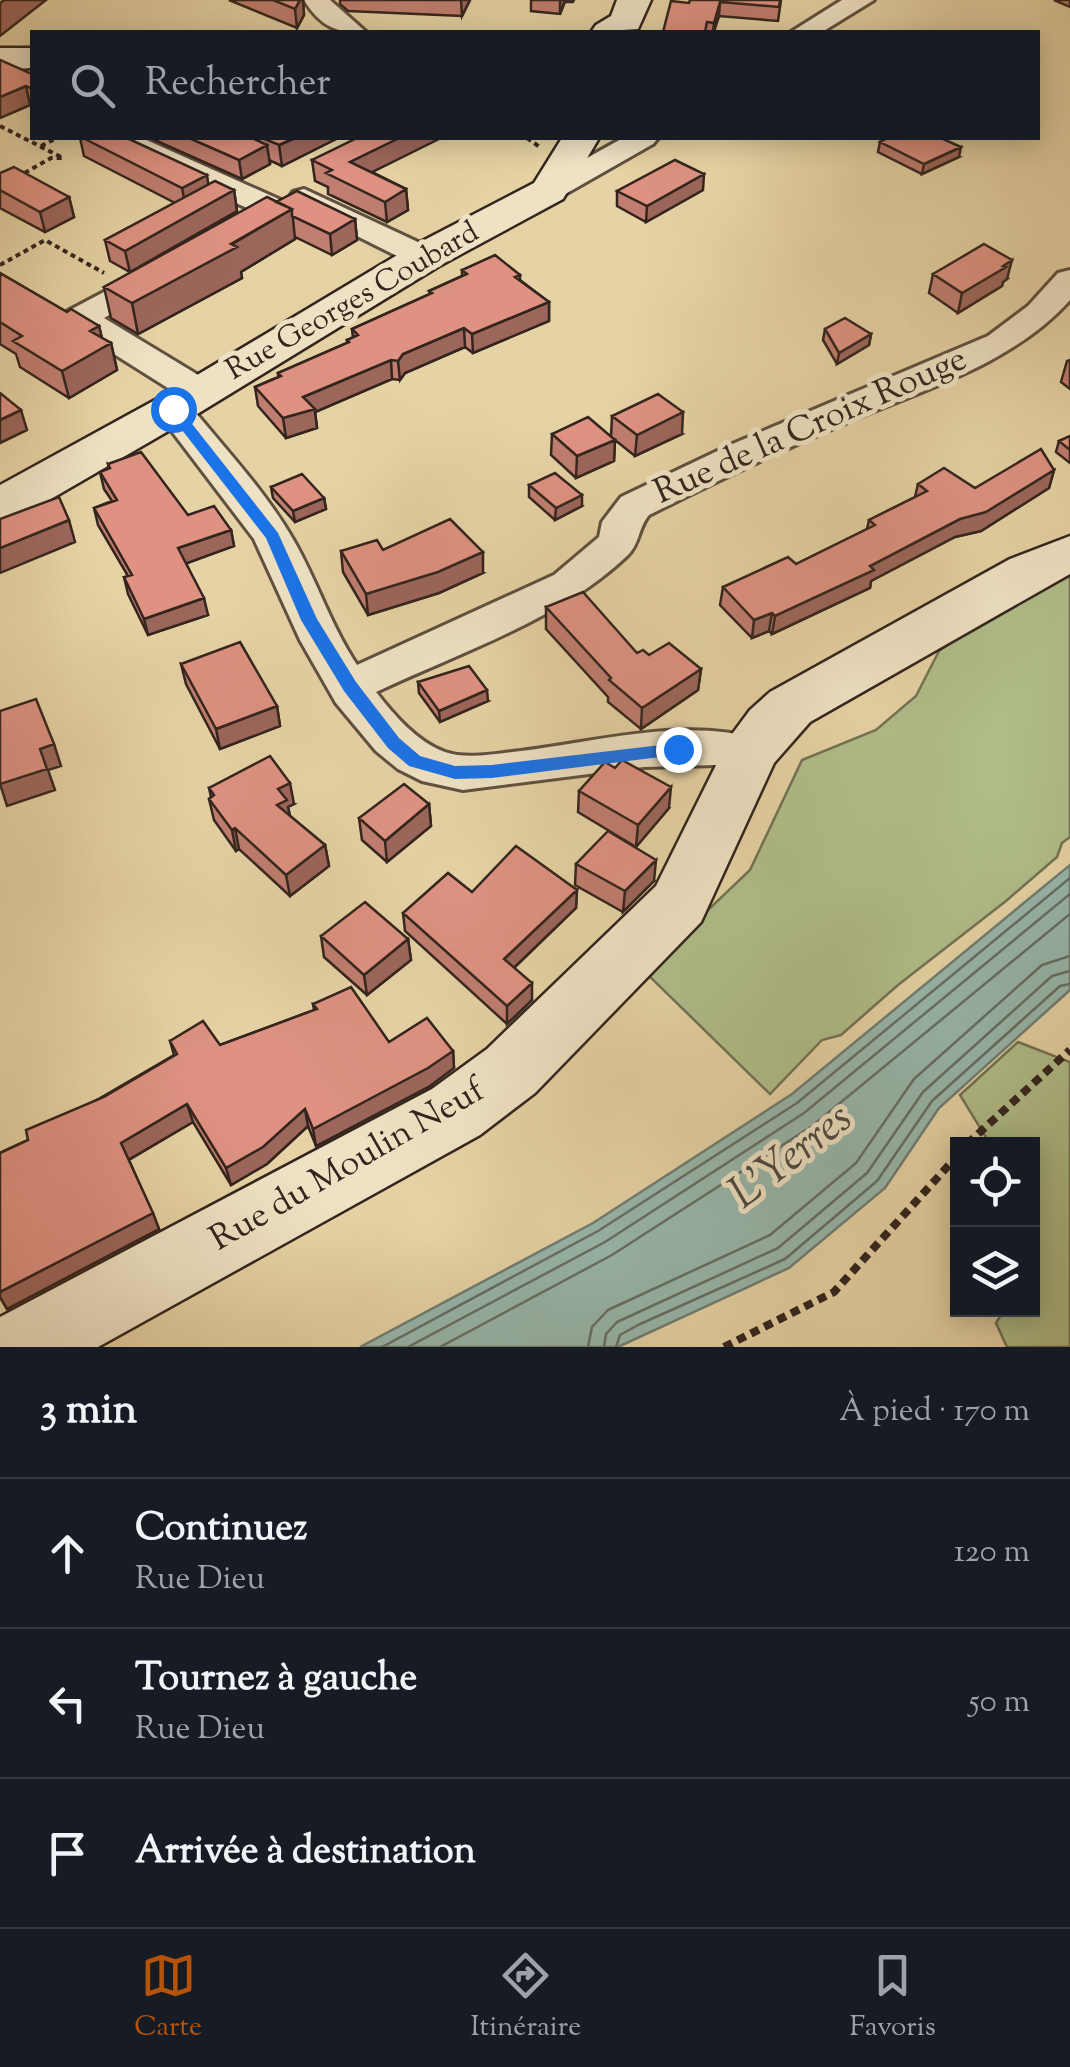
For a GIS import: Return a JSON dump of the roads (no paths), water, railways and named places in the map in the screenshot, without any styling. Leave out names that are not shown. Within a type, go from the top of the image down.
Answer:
[{"type":"street","points":[[318,0],[324,11],[350,30]]},
{"type":"street","points":[[612,30],[626,22],[634,0]]},
{"type":"street","points":[[808,30],[860,0]]},
{"type":"street","points":[[0,59],[30,58]]},
{"type":"street","points":[[126,140],[291,191],[424,257]]},
{"type":"street","points":[[549,191],[579,140]]},
{"type":"street","points":[[549,191],[639,140]]},
{"type":"street","points":[[210,244],[291,191]]},
{"type":"street","name":"Rue Georges Coubard","points":[[0,506],[424,257],[549,191]]},
{"type":"street","points":[[179,261],[80,318],[186,400],[272,536],[309,620],[350,686],[394,743],[415,761],[455,773],[678,749],[722,748],[750,753]]},
{"type":"street","name":"Rue de la Croix Rouge","points":[[350,686],[568,585],[618,542],[621,522],[634,506],[743,453],[1000,343],[1040,312],[1069,281]]},
{"type":"street","name":"Rue du Moulin Neuf","points":[[22,1347],[456,1112],[511,1070],[679,904],[750,753],[790,706],[1070,552]]},
{"type":"water","name":"L'Yerres","points":[[1070,865],[1070,990],[939,1108],[885,1188],[789,1268],[618,1347],[360,1347],[593,1223],[792,1094]]}]
